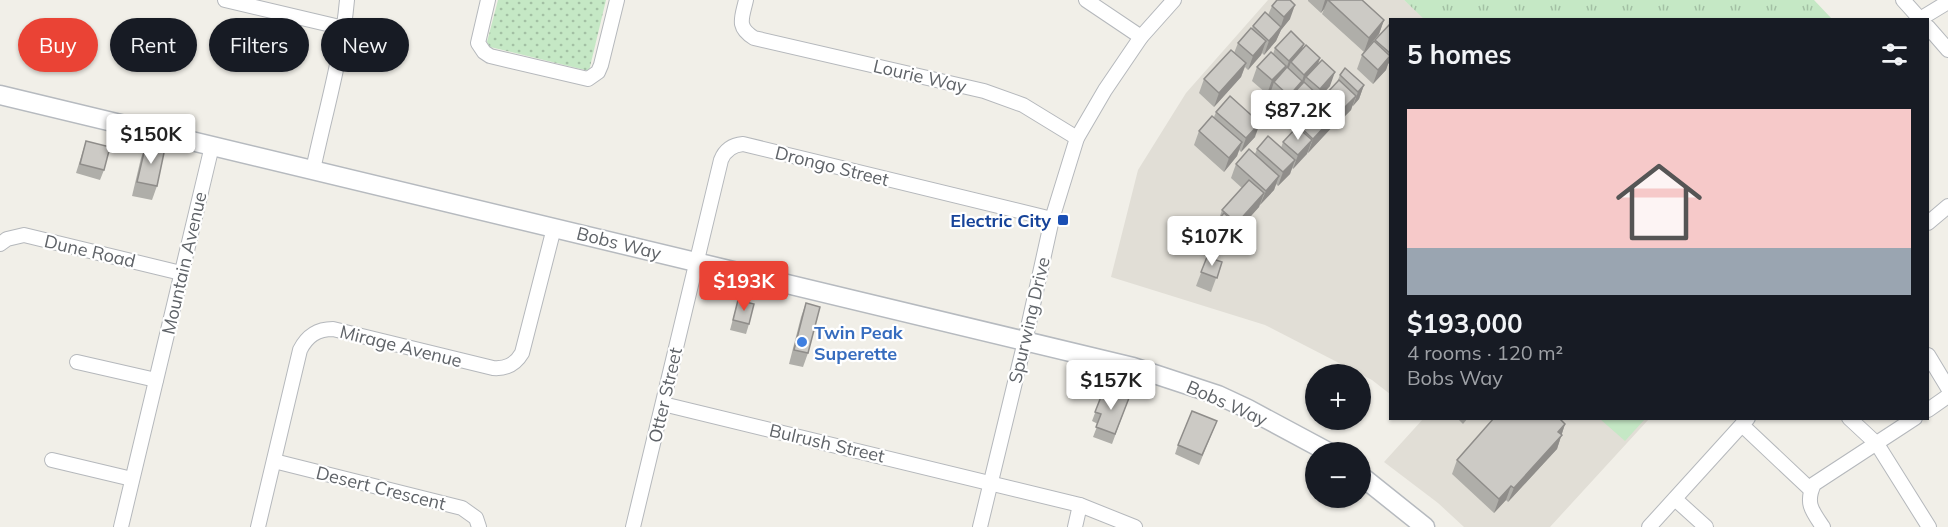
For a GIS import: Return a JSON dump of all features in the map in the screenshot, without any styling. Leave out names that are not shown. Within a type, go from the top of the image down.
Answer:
[{"type":"street","points":[[225,0],[321,23]]},
{"type":"street","points":[[345,18],[347,0]]},
{"type":"street","points":[[488,0],[478,43],[484,52],[501,59],[588,78],[598,72],[601,65],[616,0]]},
{"type":"street","name":"Lourie Way","points":[[746,0],[741,20],[742,28],[745,33],[754,38],[984,91],[1023,105],[1077,138]]},
{"type":"street","points":[[1086,0],[1141,37]]},
{"type":"street","name":"Spurwing Drive","points":[[980,527],[1052,219],[1077,138],[1105,90],[1141,37],[1174,0]]},
{"type":"street","points":[[1903,0],[1920,18]]},
{"type":"street","points":[[1923,18],[1948,2]]},
{"type":"street","points":[[1929,28],[1948,50]]},
{"type":"street","points":[[312,170],[334,72]]},
{"type":"street","name":"Bobs Way","points":[[0,95],[1133,367],[1218,395],[1310,442]]},
{"type":"street","name":"Drongo Street","points":[[697,262],[721,160],[726,150],[743,144],[1052,219]]},
{"type":"street","name":"Mountain Avenue","points":[[121,527],[212,146]]},
{"type":"street","points":[[1929,222],[1948,206]]},
{"type":"street","name":"Mirage Avenue","points":[[258,527],[300,350],[309,337],[321,330],[333,329],[493,368],[513,364],[524,347],[554,228]]},
{"type":"street","name":"Dune Road","points":[[0,244],[7,239],[24,236],[181,273]]},
{"type":"street","name":"Otter Street","points":[[633,527],[697,262]]},
{"type":"street","points":[[1929,357],[1948,388]]},
{"type":"street","points":[[77,362],[156,381]]},
{"type":"street","points":[[1929,409],[1948,396]]},
{"type":"street","name":"Bulrush Street","points":[[663,404],[1080,505],[1135,527]]},
{"type":"street","points":[[1852,420],[1877,444],[1929,527]]},
{"type":"street","points":[[1823,527],[1809,503],[1809,493],[1814,484],[1912,420]]},
{"type":"street","points":[[1649,527],[1745,422],[1811,490]]},
{"type":"street","points":[[52,460],[132,479]]},
{"type":"street","name":"Desert Crescent","points":[[274,461],[462,508],[476,518],[479,527]]},
{"type":"street","points":[[1371,484],[1425,527]]},
{"type":"street","points":[[1675,499],[1706,527]]},
{"type":"street","points":[[1075,527],[1080,505]]},
{"type":"shaded area","points":[[1268,0],[1404,0],[1424,18],[1389,18],[1389,393],[1371,379],[1371,364],[1341,364],[1265,325],[1111,277],[1138,170],[1186,93]]},
{"type":"shaded area","points":[[1422,420],[1648,420],[1550,527],[1464,527],[1438,503],[1384,462]]},
{"type":"green space","points":[[498,0],[606,0],[589,71],[490,47],[487,42]]},
{"type":"green space","points":[[1404,0],[1814,0],[1831,18],[1423,18]]},
{"type":"green space","points":[[1601,420],[1644,420],[1625,441]]},
{"type":"building","points":[[1277,0],[1290,0],[1295,5],[1284,17],[1272,6]]},
{"type":"building","points":[[1328,0],[1362,0],[1384,20],[1369,38]]},
{"type":"building","points":[[1265,12],[1281,27],[1269,41],[1253,26]]},
{"type":"building","points":[[1389,25],[1389,52],[1375,40]]},
{"type":"building","points":[[1251,28],[1266,41],[1253,56],[1238,43]]},
{"type":"building","points":[[1291,31],[1304,44],[1289,61],[1275,48]]},
{"type":"building","points":[[1374,41],[1389,57],[1378,70],[1362,55]]},
{"type":"building","points":[[1306,45],[1320,58],[1304,75],[1291,62]]},
{"type":"building","points":[[1231,50],[1246,63],[1219,93],[1204,79]]},
{"type":"building","points":[[1271,52],[1286,66],[1272,80],[1257,67]]},
{"type":"building","points":[[1322,60],[1335,72],[1320,89],[1306,77]]},
{"type":"building","points":[[1287,67],[1302,81],[1289,96],[1274,82]]},
{"type":"building","points":[[1345,68],[1364,85],[1358,92],[1340,75]]},
{"type":"building","points":[[1339,80],[1356,96],[1343,109],[1326,94]]},
{"type":"building","points":[[1304,82],[1319,96],[1305,111],[1290,97]]},
{"type":"building","points":[[1230,96],[1260,123],[1246,138],[1216,112]]},
{"type":"building","points":[[1325,96],[1340,110],[1313,139],[1298,125]]},
{"type":"building","points":[[1212,116],[1242,142],[1229,158],[1199,131]]},
{"type":"building","points":[[1297,127],[1312,140],[1298,155],[1283,142]]},
{"type":"building","points":[[1268,136],[1295,160],[1283,172],[1257,149]]},
{"type":"building","points":[[86,141],[110,147],[104,170],[80,164]]},
{"type":"building","points":[[146,144],[165,148],[157,186],[137,182]]},
{"type":"building","points":[[1249,149],[1279,176],[1266,191],[1236,164]]},
{"type":"building","points":[[1249,180],[1264,193],[1237,223],[1222,210]]},
{"type":"building","points":[[1224,213],[1236,224],[1225,237],[1213,226]]},
{"type":"building","points":[[1207,257],[1222,262],[1217,278],[1201,272]]},
{"type":"building","points":[[738,300],[754,304],[749,324],[733,320]]},
{"type":"building","name":"Twin Peak Superette","points":[[806,303],[820,307],[808,353],[794,350]]},
{"type":"building","points":[[1104,389],[1129,398],[1115,434],[1096,427],[1101,414],[1095,412]]},
{"type":"building","points":[[1192,411],[1217,421],[1202,455],[1178,445]]},
{"type":"building","points":[[1492,420],[1561,420],[1565,424],[1558,432],[1562,435],[1514,488],[1511,486],[1499,499],[1457,460]]},
{"type":"place","name":"Electric City","points":[[1063,220]]},
{"type":"place","name":"Twin Peak Superette","points":[[802,342]]}]
